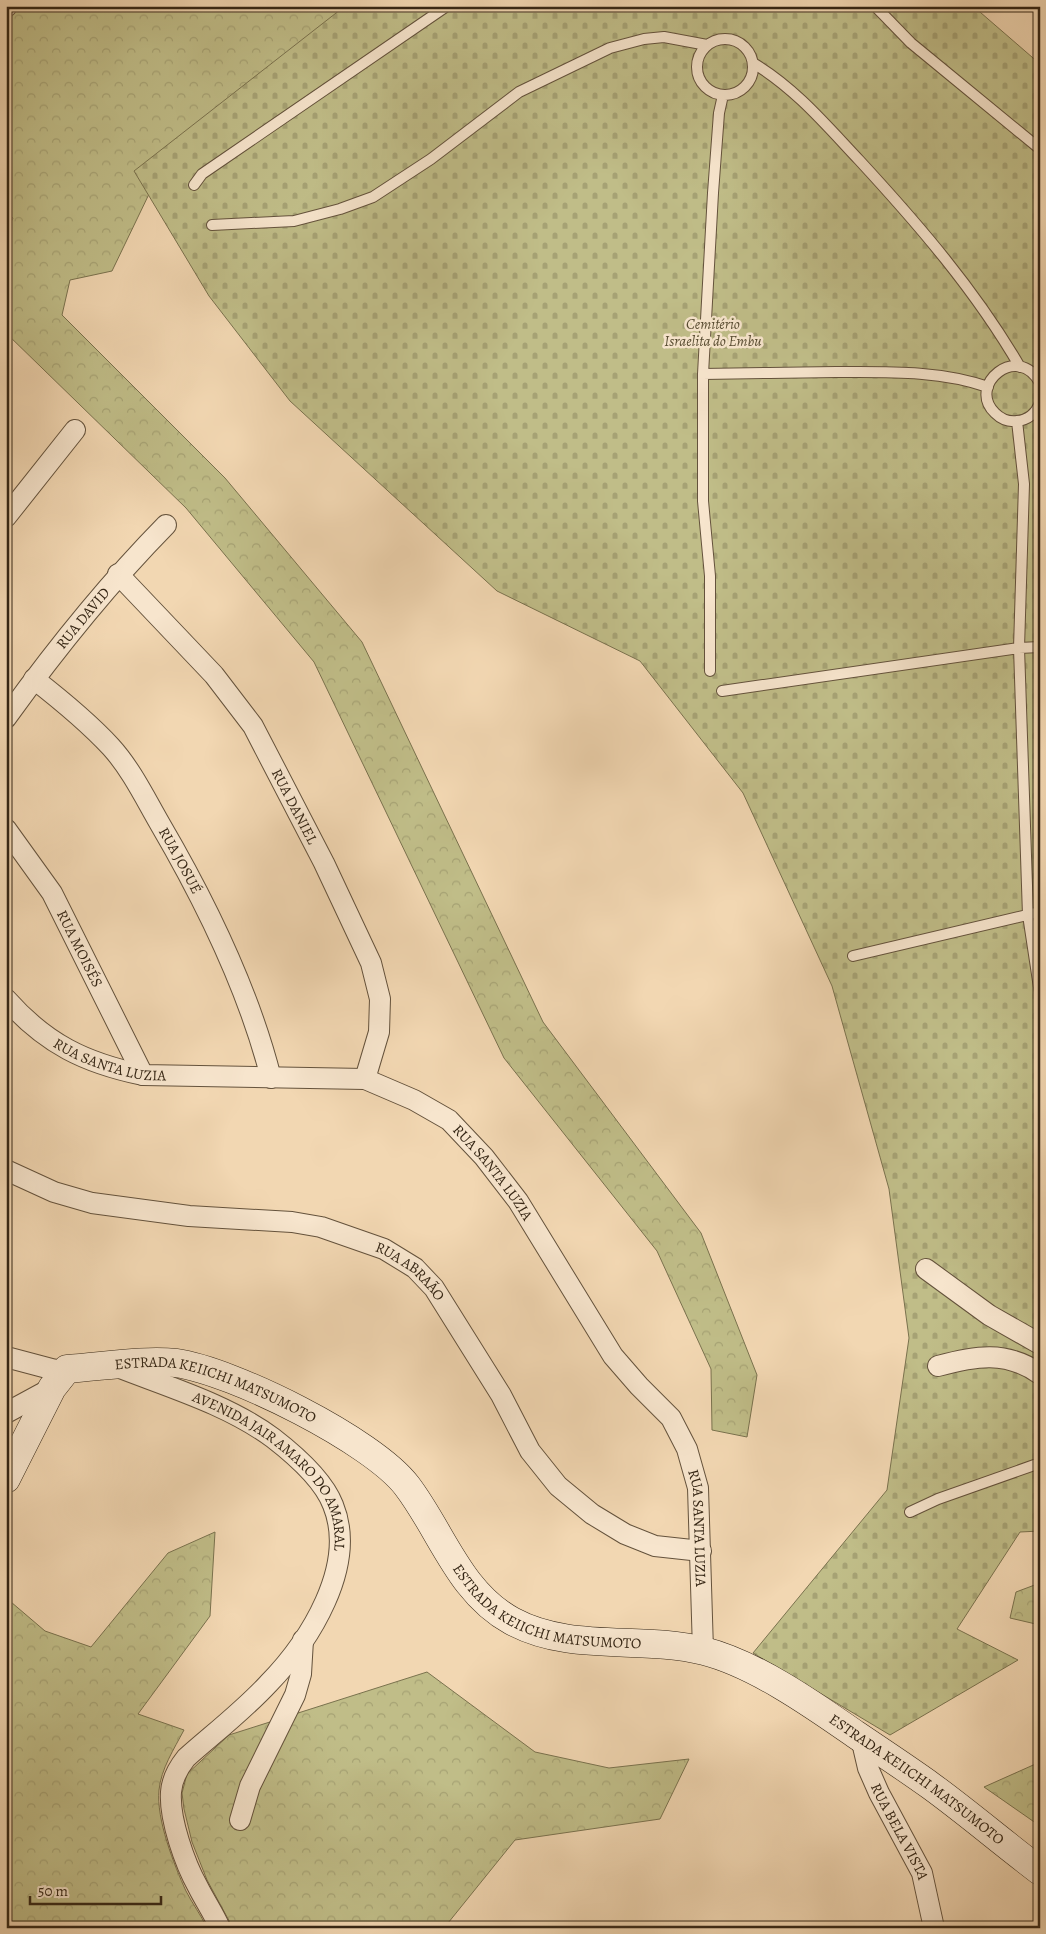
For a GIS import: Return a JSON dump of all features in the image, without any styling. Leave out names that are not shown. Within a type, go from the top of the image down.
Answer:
[{"type":"main road","name":"ESTRADA KEIICHI MATSUMOTO","points":[[60,1379],[111,1364],[175,1363],[227,1376],[324,1424],[379,1459],[406,1484],[452,1561],[485,1601],[510,1620],[533,1631],[567,1640],[643,1643],[703,1650],[731,1660],[782,1687],[930,1785],[1040,1871]]},
{"type":"main road","points":[[6,1479],[60,1379]]},
{"type":"street","points":[[6,517],[75,430]]},
{"type":"street","name":"RUA DAVID","points":[[6,718],[34,679],[118,574],[166,525]]},
{"type":"street","name":"RUA DANIEL","points":[[118,574],[214,675],[253,726],[287,788],[341,896],[371,963],[380,1000],[379,1032],[365,1079]]},
{"type":"street","name":"RUA JOSUÉ","points":[[34,679],[78,714],[112,748],[140,789],[180,860],[240,983],[262,1042],[271,1078]]},
{"type":"street","name":"RUA MOISÉS","points":[[6,829],[52,893],[143,1075]]},
{"type":"street","name":"RUA SANTA LUZIA","points":[[6,999],[52,1042],[110,1068],[143,1075],[365,1079],[414,1100],[449,1120],[484,1157],[518,1200],[613,1356],[671,1418],[687,1449],[698,1488],[703,1650]]},
{"type":"street","name":"RUA ABRAÃO","points":[[6,1170],[54,1192],[92,1203],[189,1216],[292,1222],[321,1227],[384,1249],[415,1268],[434,1288],[501,1395],[530,1451],[558,1486],[592,1514],[625,1534],[654,1546],[701,1551]]},
{"type":"street","points":[[926,1269],[989,1315],[1040,1344]]},
{"type":"street","points":[[6,1357],[56,1370],[60,1379],[6,1413]]},
{"type":"street","points":[[938,1366],[971,1357],[996,1357],[1016,1361],[1040,1374]]},
{"type":"street","name":"AVENIDA JAIR AMARO DO AMARAL","points":[[111,1364],[202,1400],[239,1418],[273,1438],[318,1481],[333,1504],[340,1530],[334,1582],[322,1611],[303,1640],[268,1684],[186,1758],[176,1771],[171,1792],[172,1811],[181,1846],[196,1885],[220,1928]]},
{"type":"street","points":[[240,1820],[250,1786],[295,1694],[301,1674],[303,1640]]},
{"type":"street","name":"RUA BELA VISTA","points":[[861,1738],[868,1768],[879,1793],[922,1873],[934,1928]]},
{"type":"lane","points":[[194,184],[202,174],[447,6]]},
{"type":"lane","points":[[876,6],[911,43],[1040,149]]},
{"type":"lane","points":[[212,225],[294,221],[340,209],[373,197],[431,158],[519,92],[610,48],[644,39],[664,37],[707,46]]},
{"type":"lane","points":[[754,63],[753,73],[746,86],[734,94],[723,95],[706,88],[697,72],[701,53],[707,46],[722,38],[739,42],[746,47],[754,63],[781,80],[801,98],[881,184],[966,286],[1003,338],[1020,367],[1035,375],[1040,384]]},
{"type":"lane","points":[[710,671],[710,576],[703,501],[703,374],[713,193],[719,113],[723,95]]},
{"type":"lane","points":[[1020,367],[1004,368],[991,379],[988,387],[989,404],[1000,418],[1017,421],[1033,414],[1040,403]]},
{"type":"lane","points":[[703,374],[886,372],[945,376],[972,381],[988,387]]},
{"type":"lane","points":[[1017,421],[1024,484],[1019,648],[1028,915],[1040,994]]},
{"type":"lane","points":[[722,691],[1019,648],[1040,647]]},
{"type":"lane","points":[[853,956],[1040,912]]},
{"type":"lane","points":[[910,1512],[938,1499],[1040,1463]]},
{"type":"green space","points":[[6,6],[415,6],[150,192],[112,271],[70,280],[62,315],[225,478],[362,642],[543,1022],[701,1233],[757,1375],[747,1437],[712,1430],[711,1369],[657,1251],[504,1058],[314,662],[186,508],[6,333],[6,232],[13,218],[6,212]]},
{"type":"green space","name":"Cemitério Israelita do Embu","points":[[345,6],[973,6],[1040,64],[1040,1531],[1020,1532],[957,1629],[1018,1660],[890,1735],[753,1653],[887,1490],[909,1338],[889,1189],[832,986],[743,793],[640,661],[497,591],[290,401],[209,296],[134,171]]},
{"type":"green space","points":[[215,1532],[210,1616],[138,1714],[184,1730],[162,1774],[159,1790],[160,1814],[176,1868],[186,1891],[207,1928],[6,1928],[6,1605],[11,1602],[45,1631],[91,1647],[168,1553]]},
{"type":"green space","points":[[1040,1583],[1040,1625],[1010,1618],[1016,1592]]},
{"type":"green space","points":[[427,1672],[535,1752],[609,1768],[689,1759],[660,1819],[515,1840],[444,1928],[233,1928],[207,1880],[192,1842],[182,1793],[187,1774],[229,1735]]},
{"type":"green space","points":[[1040,1762],[1040,1826],[984,1787]]}]
